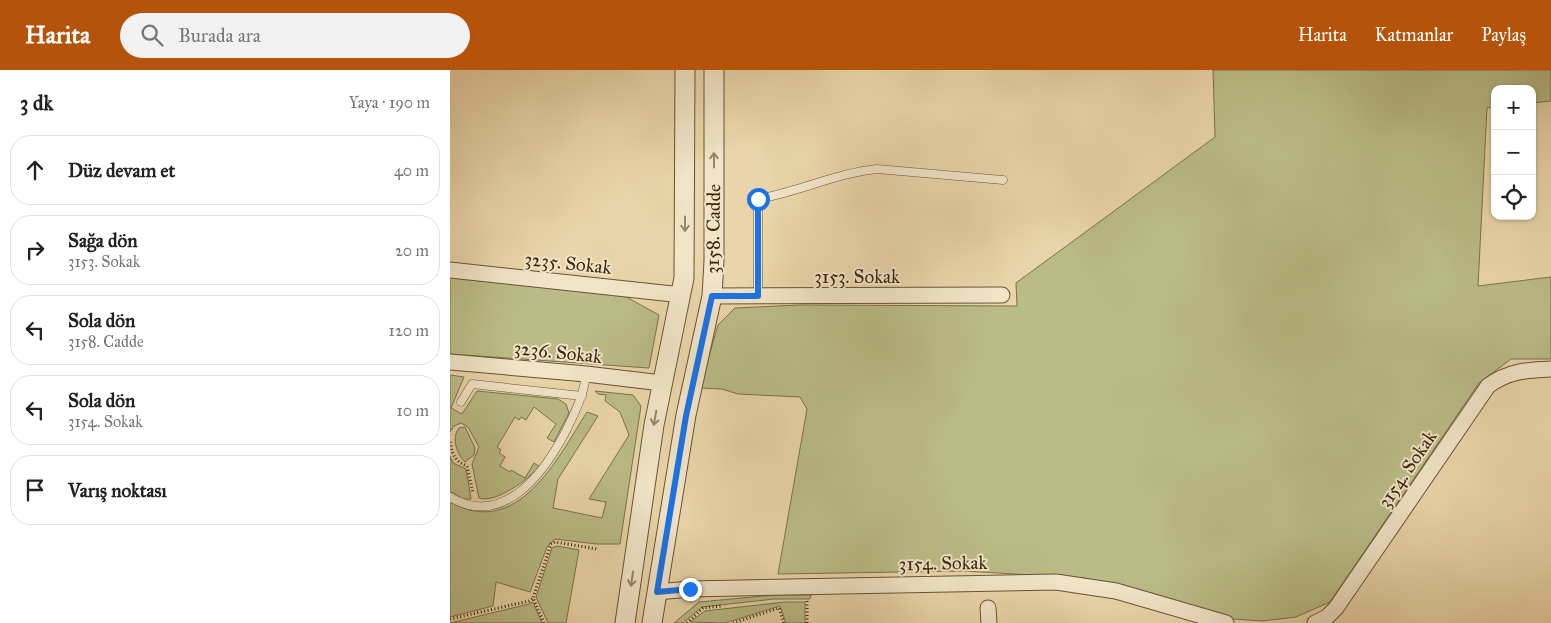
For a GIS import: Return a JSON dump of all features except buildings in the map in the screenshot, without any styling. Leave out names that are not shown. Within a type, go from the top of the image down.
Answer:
[{"type":"street","name":"3158. Cadde","points":[[625,623],[662,384],[682,295],[685,260],[685,70]]},
{"type":"street","name":"3158. Cadde","points":[[652,623],[686,416],[712,296],[714,261],[714,70]]},
{"type":"street","name":"3235. Sokak","points":[[450,270],[682,295]]},
{"type":"street","points":[[682,295],[712,296]]},
{"type":"street","name":"3153. Sokak","points":[[712,296],[1002,295]]},
{"type":"street","name":"3236. Sokak","points":[[450,362],[586,374],[662,384]]},
{"type":"street","name":"3154. Sokak","points":[[1320,622],[1336,608],[1488,386],[1508,374],[1526,370],[1551,369]]},
{"type":"street","name":"3154. Sokak","points":[[657,592],[690,589],[1048,582],[1116,591],[1226,623]]},
{"type":"lane","points":[[758,296],[758,199],[780,195],[860,171],[877,169],[1003,180]]},
{"type":"lane","points":[[450,497],[461,504],[476,507],[500,504],[529,486],[552,457],[582,396],[586,374]]},
{"type":"lane","points":[[461,402],[472,384],[582,396]]},
{"type":"path","points":[[450,442],[454,456],[459,463],[467,466],[476,507]]},
{"type":"path","points":[[450,619],[529,601],[533,598],[548,550],[555,542],[597,549]]},
{"type":"path","points":[[533,598],[544,623]]},
{"type":"path","points":[[799,600],[807,600],[807,623]]},
{"type":"path","points":[[687,623],[703,608],[730,605]]},
{"type":"path","points":[[733,623],[779,608],[784,623]]},
{"type":"green space","points":[[1213,70],[1551,70],[1551,101],[1536,103],[1536,85],[1491,85],[1491,108],[1487,108],[1478,286],[1551,277],[1551,359],[1511,359],[1479,383],[1330,602],[1296,617],[1263,621],[1232,619],[1086,578],[962,571],[778,574],[807,409],[800,397],[738,394],[722,389],[700,388],[718,325],[735,308],[800,305],[1017,306],[1016,283],[1215,137]]},
{"type":"green space","points":[[450,275],[619,293],[659,315],[649,368],[450,354]]},
{"type":"green space","points":[[450,375],[464,377],[451,408],[462,414],[477,391],[558,399],[566,404],[569,413],[554,442],[547,438],[556,424],[534,407],[526,420],[521,417],[519,420],[515,417],[497,447],[501,450],[499,453],[505,457],[500,466],[525,478],[534,463],[540,467],[512,489],[503,494],[486,499],[479,498],[472,464],[479,447],[468,427],[461,423],[454,426],[450,432]]},
{"type":"green space","points":[[595,391],[633,395],[641,406],[620,544],[596,544],[555,539],[547,547],[530,592],[496,582],[493,606],[450,617],[450,502],[474,511],[496,511],[515,503],[533,489],[548,471],[587,412],[598,416],[558,479],[553,508],[602,518],[606,502],[589,499],[629,435],[620,412],[605,401],[606,395],[598,394]]},
{"type":"green space","points":[[465,427],[475,448],[474,455],[465,462],[457,450],[455,436],[459,428]]},
{"type":"green space","points":[[450,456],[453,463],[466,469],[471,499],[463,499],[450,491]]},
{"type":"green space","points":[[557,546],[579,550],[566,623],[548,623],[536,597],[552,548]]},
{"type":"green space","points":[[774,595],[811,595],[810,599],[774,599],[702,607],[683,623],[674,623],[699,602]]},
{"type":"green space","points":[[533,602],[542,623],[450,623],[529,604]]},
{"type":"green space","points":[[785,602],[805,602],[805,623],[786,623],[780,606],[725,623],[690,622],[705,611]]},
{"type":"route","points":[[690,589],[657,592],[686,416],[712,296],[758,296],[758,199]]}]
